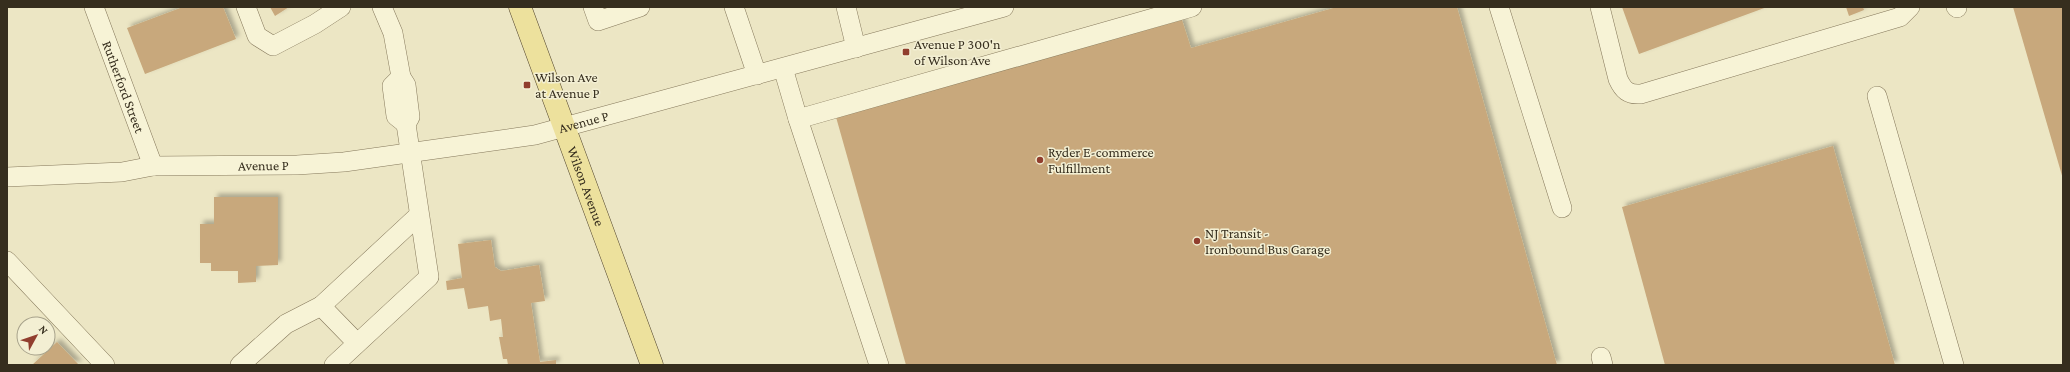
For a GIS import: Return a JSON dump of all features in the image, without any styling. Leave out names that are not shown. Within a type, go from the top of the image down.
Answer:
[{"type":"main road","name":"Wilson Avenue","points":[[520,7],[652,365]]},
{"type":"street","name":"Rutherford Street","points":[[94,7],[153,166]]},
{"type":"street","points":[[246,7],[257,36],[273,46],[315,24],[341,7]]},
{"type":"street","points":[[334,365],[429,278],[409,154],[406,124],[396,116],[393,101],[392,86],[401,77],[393,32],[382,7]]},
{"type":"street","points":[[593,7],[598,21],[640,7]]},
{"type":"street","points":[[734,7],[757,75]]},
{"type":"street","points":[[846,7],[856,48]]},
{"type":"street","name":"Avenue P","points":[[7,177],[122,172],[153,166],[298,165],[344,162],[535,135],[1004,7]]},
{"type":"street","points":[[798,119],[1192,7]]},
{"type":"street","points":[[1499,7],[1562,208]]},
{"type":"street","points":[[1600,7],[1618,79],[1621,87],[1626,92],[1633,95],[1648,92],[1900,17],[1910,7]]},
{"type":"street","points":[[783,68],[798,119],[879,365]]},
{"type":"street","points":[[1877,96],[1954,365]]},
{"type":"street","points":[[240,365],[286,324],[321,306],[419,215]]},
{"type":"street","points":[[7,261],[105,365]]},
{"type":"street","points":[[321,306],[357,343]]},
{"type":"building","points":[[183,7],[223,7],[236,39],[145,74],[127,28]]},
{"type":"building","points":[[270,7],[289,7],[275,16]]},
{"type":"building","name":"NJ Transit - Ironbound Bus Garage","points":[[1337,7],[1457,7],[1557,365],[906,365],[836,117],[1182,20],[1191,48]]},
{"type":"building","points":[[1622,7],[1767,7],[1639,54]]},
{"type":"building","points":[[1846,7],[1863,7],[1864,10],[1849,16]]},
{"type":"building","points":[[2013,7],[2063,7],[2063,179]]},
{"type":"building","points":[[1833,146],[1895,365],[1665,365],[1622,207]]},
{"type":"building","points":[[214,197],[278,197],[278,265],[256,266],[256,282],[238,283],[238,271],[211,271],[211,263],[200,263],[200,224],[214,224]]},
{"type":"building","points":[[491,240],[495,267],[501,271],[539,265],[545,301],[531,303],[540,362],[556,360],[556,365],[508,365],[507,359],[503,359],[499,337],[503,337],[501,319],[490,321],[488,306],[468,309],[464,288],[447,290],[446,281],[462,278],[458,244]]},
{"type":"building","points":[[57,342],[79,365],[32,365],[42,356],[56,356]]},
{"type":"place","name":"Avenue P 300'n of Wilson Ave","points":[[906,52]]},
{"type":"place","name":"Wilson Ave at Avenue P","points":[[527,85]]},
{"type":"place","name":"Ryder E-commerce Fulfillment","points":[[1040,160]]},
{"type":"place","name":"NJ Transit - Ironbound Bus Garage","points":[[1197,241]]}]
